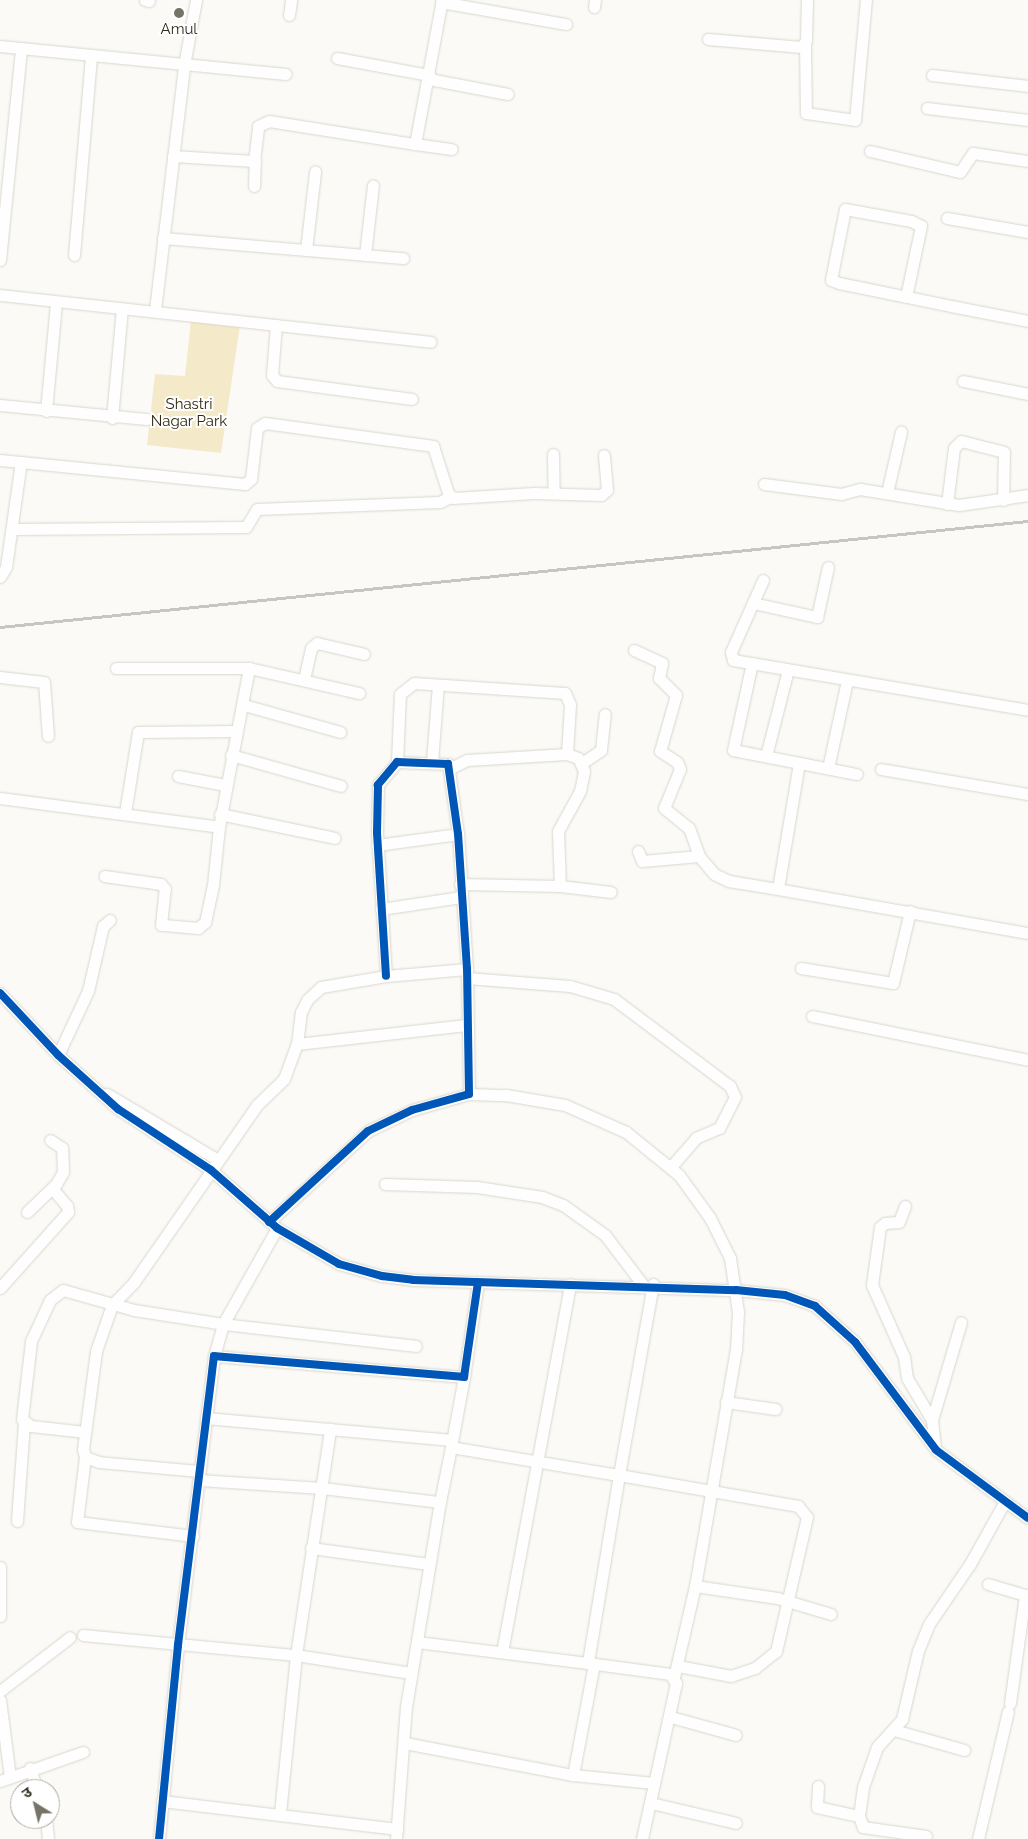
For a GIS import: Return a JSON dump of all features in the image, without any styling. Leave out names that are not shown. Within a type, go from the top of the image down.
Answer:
[{"type":"street","points":[[155,310],[184,65],[196,0]]},
{"type":"street","points":[[289,15],[291,0]]},
{"type":"street","points":[[807,0],[805,44],[806,113],[855,120],[866,0]]},
{"type":"street","points":[[415,144],[442,1],[566,24]]},
{"type":"street","points":[[708,39],[797,48],[805,44]]},
{"type":"street","points":[[0,46],[286,74]]},
{"type":"street","points":[[0,260],[21,48]]},
{"type":"street","points":[[74,255],[91,55]]},
{"type":"street","points":[[337,58],[508,94]]},
{"type":"street","points":[[932,75],[1028,86]]},
{"type":"street","points":[[927,108],[1028,120]]},
{"type":"street","points":[[254,186],[258,126],[265,121],[452,148]]},
{"type":"street","points":[[870,151],[957,172],[964,170],[974,154],[1028,161]]},
{"type":"street","points":[[173,156],[256,160]]},
{"type":"street","points":[[306,250],[315,172]]},
{"type":"street","points":[[365,254],[374,185]]},
{"type":"street","points":[[906,297],[921,226],[894,217],[845,209],[831,280],[906,297],[1028,321]]},
{"type":"street","points":[[947,218],[1028,232]]},
{"type":"street","points":[[163,238],[403,258]]},
{"type":"street","points":[[0,295],[56,303],[155,310],[430,342]]},
{"type":"street","points":[[46,411],[56,303]]},
{"type":"street","points":[[112,418],[122,308]]},
{"type":"street","points":[[276,325],[272,375],[276,382],[412,399]]},
{"type":"street","points":[[963,381],[1028,394]]},
{"type":"street","points":[[0,405],[112,418],[146,419]]},
{"type":"street","points":[[0,460],[245,484],[251,479],[256,428],[265,423],[433,446],[450,497]]},
{"type":"street","points":[[888,493],[901,432]]},
{"type":"street","points":[[947,504],[954,448],[961,441],[1004,452],[1003,500]]},
{"type":"street","points":[[553,454],[554,493]]},
{"type":"street","points":[[12,529],[246,527],[257,509],[440,502],[450,497],[606,493],[604,455]]},
{"type":"street","points":[[0,577],[6,567],[21,462]]},
{"type":"street","points":[[764,484],[841,494],[858,489],[947,504],[1003,500],[1028,495]]},
{"type":"street","points":[[753,603],[817,617],[828,567]]},
{"type":"street","points":[[763,580],[730,656],[752,663],[847,681],[1028,710]]},
{"type":"street","points":[[304,679],[309,655],[317,643],[364,654]]},
{"type":"street","points":[[634,650],[662,663],[659,678],[676,693],[660,751],[679,764],[680,769],[663,804],[689,828],[699,856],[710,870],[729,882],[910,911],[1028,933]]},
{"type":"street","points":[[752,663],[733,750],[857,774]]},
{"type":"street","points":[[116,668],[250,668],[359,693]]},
{"type":"street","points":[[105,876],[161,884],[165,889],[162,925],[198,928],[205,922],[213,885],[220,814],[225,785],[244,705],[250,668]]},
{"type":"street","points":[[766,756],[788,670]]},
{"type":"street","points":[[0,678],[39,679],[45,684],[48,736]]},
{"type":"street","points":[[828,768],[847,681]]},
{"type":"street","points":[[386,976],[377,845],[378,785],[397,762],[402,690],[411,683],[565,693],[570,705],[567,754]]},
{"type":"street","points":[[432,761],[438,685]]},
{"type":"street","points":[[244,705],[340,732]]},
{"type":"street","points":[[582,763],[601,750],[605,714]]},
{"type":"street","points":[[125,813],[136,737],[140,731],[237,731]]},
{"type":"street","points":[[397,762],[432,761],[451,768],[467,760],[567,754],[582,763]]},
{"type":"street","points":[[231,755],[341,786]]},
{"type":"street","points":[[778,889],[798,762]]},
{"type":"street","points":[[560,886],[558,831],[580,791],[582,763]]},
{"type":"street","points":[[451,768],[458,834],[467,973],[466,1025],[469,1094]]},
{"type":"street","points":[[881,770],[1028,794]]},
{"type":"street","points":[[178,776],[225,785]]},
{"type":"street","points":[[0,798],[125,813],[219,828]]},
{"type":"street","points":[[220,814],[335,838]]},
{"type":"street","points":[[377,845],[458,834]]},
{"type":"street","points":[[638,851],[642,861],[699,856]]},
{"type":"street","points":[[460,884],[560,886],[611,892]]},
{"type":"street","points":[[381,909],[462,898]]},
{"type":"street","points":[[801,968],[893,983],[910,911]]},
{"type":"street","points":[[58,1055],[88,991],[103,926],[110,920]]},
{"type":"street","points":[[193,1536],[77,1522],[85,1457],[85,1432],[96,1351],[112,1305],[134,1282],[257,1105],[288,1074],[298,1044],[301,1012],[316,990],[386,976],[467,973],[570,986],[614,999],[730,1086],[735,1097],[719,1128],[696,1138],[671,1168]]},
{"type":"street","points":[[0,993],[58,1055],[104,1093],[218,1160]]},
{"type":"street","points":[[812,1016],[1028,1060]]},
{"type":"street","points":[[298,1044],[466,1025]]},
{"type":"street","points":[[104,1093],[118,1109],[211,1170],[273,1225],[326,1258],[374,1274],[478,1282],[648,1284],[736,1290],[799,1299],[831,1318],[855,1342],[936,1450],[1004,1503],[1028,1518]]},
{"type":"street","points":[[159,1839],[178,1645],[193,1536],[206,1418],[214,1356],[223,1324],[273,1225],[368,1131],[412,1110],[469,1094],[544,1101],[598,1116],[626,1132],[671,1168],[694,1194],[725,1246],[736,1290],[738,1327],[695,1586],[676,1671],[671,1716],[642,1839]]},
{"type":"street","points":[[27,1212],[52,1188],[63,1172],[62,1150],[50,1140]]},
{"type":"street","points":[[385,1184],[477,1187],[542,1197],[563,1206],[605,1235],[648,1284],[573,1775]]},
{"type":"street","points":[[0,1288],[68,1212],[67,1206],[52,1188]]},
{"type":"street","points":[[905,1206],[899,1222],[885,1223],[880,1227],[872,1285],[904,1357],[907,1378],[932,1420],[936,1450]]},
{"type":"street","points":[[162,1801],[280,1813],[397,1834],[411,1673],[440,1502],[464,1377],[478,1282]]},
{"type":"street","points":[[502,1652],[570,1284]]},
{"type":"street","points":[[16,1521],[28,1349],[50,1300],[57,1292],[70,1290],[112,1305],[223,1324],[416,1346]]},
{"type":"street","points":[[932,1420],[961,1322]]},
{"type":"street","points":[[214,1356],[464,1377]]},
{"type":"street","points":[[726,1402],[776,1409]]},
{"type":"street","points":[[206,1418],[330,1429],[452,1444],[536,1462],[711,1490],[804,1509],[807,1517],[779,1646],[755,1668],[731,1676],[591,1664],[417,1642]]},
{"type":"street","points":[[24,1422],[85,1432]]},
{"type":"street","points":[[280,1813],[296,1655],[330,1429]]},
{"type":"street","points":[[85,1457],[99,1462],[199,1476],[440,1502]]},
{"type":"street","points":[[926,1836],[879,1836],[863,1827],[859,1816],[874,1754],[894,1730],[904,1712],[918,1651],[929,1624],[970,1564],[1004,1503]]},
{"type":"street","points":[[311,1548],[429,1564]]},
{"type":"street","points":[[0,1566],[0,1616]]},
{"type":"street","points":[[978,1839],[1009,1707],[1026,1596],[988,1584]]},
{"type":"street","points":[[695,1586],[789,1601],[831,1614]]},
{"type":"street","points":[[83,1635],[296,1655],[411,1673]]},
{"type":"street","points":[[0,1691],[70,1637]]},
{"type":"street","points":[[0,1700],[5,1779],[30,1768],[83,1752]]},
{"type":"street","points":[[671,1716],[736,1735]]},
{"type":"street","points":[[894,1730],[964,1750]]},
{"type":"street","points":[[405,1743],[573,1775],[654,1783]]},
{"type":"street","points":[[30,1768],[34,1779]]},
{"type":"street","points":[[818,1786],[817,1807],[859,1816]]},
{"type":"street","points":[[651,1803],[736,1823]]},
{"type":"green space","name":"Shastri Nagar Park","points":[[191,320],[240,325],[221,453],[147,445],[155,374],[185,376]]},
{"type":"railway","points":[[0,627],[1028,521]]},
{"type":"cycle path","points":[[269,1222],[368,1131],[412,1110],[469,1094],[467,969],[458,834],[448,764],[397,762],[378,785],[377,833],[386,976]]},
{"type":"cycle path","points":[[0,993],[58,1055],[118,1109],[211,1170],[277,1228],[339,1264],[382,1276],[413,1280],[736,1290],[785,1295],[815,1306],[855,1342],[936,1450],[1028,1518]]},
{"type":"cycle path","points":[[159,1839],[178,1645],[214,1356],[464,1377],[478,1282]]},
{"type":"place","name":"Amul","points":[[179,13]]}]
